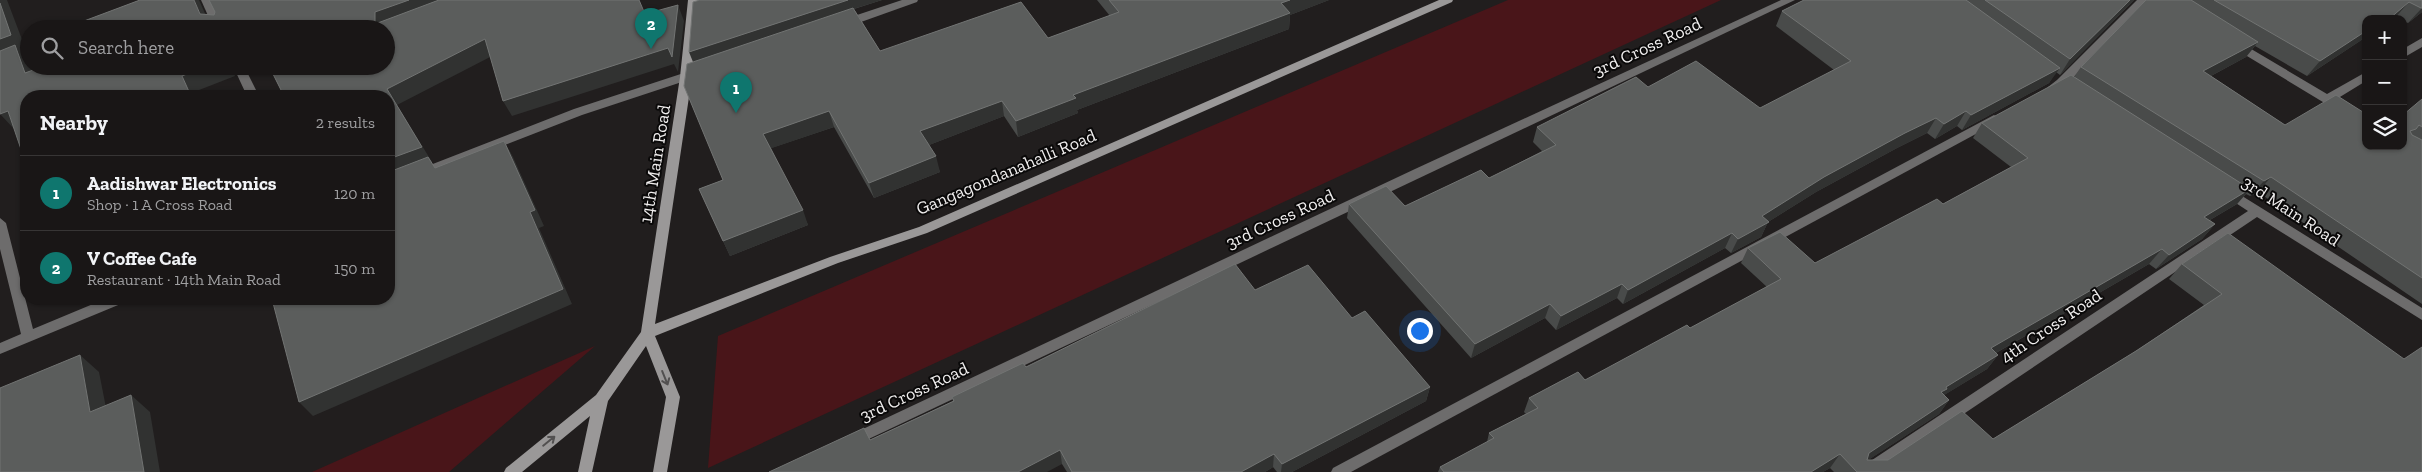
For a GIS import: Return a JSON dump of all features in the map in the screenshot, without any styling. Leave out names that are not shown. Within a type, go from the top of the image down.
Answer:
[{"type":"main road","name":"14th Main Road","points":[[647,333],[686,77],[693,0]]},
{"type":"main road","name":"Gangagondanahalli Road","points":[[647,333],[834,260],[923,230],[1448,0]]},
{"type":"main road","points":[[511,472],[601,398],[647,333]]},
{"type":"main road","points":[[647,333],[673,397],[660,472]]},
{"type":"main road","points":[[585,472],[601,398]]},
{"type":"street","points":[[206,0],[216,20]]},
{"type":"street","points":[[828,29],[913,0]]},
{"type":"street","name":"3rd Cross Road","points":[[841,446],[1428,168],[1790,0]]},
{"type":"street","points":[[2044,92],[2062,83],[2143,0]]},
{"type":"street","points":[[2224,37],[2362,122]]},
{"type":"street","points":[[2407,51],[2422,42]]},
{"type":"street","points":[[0,66],[20,58]]},
{"type":"street","points":[[395,184],[578,112],[705,70]]},
{"type":"street","points":[[242,75],[250,90]]},
{"type":"street","points":[[2326,100],[2362,78]]},
{"type":"street","points":[[1338,472],[2009,111]]},
{"type":"street","name":"3rd Main Road","points":[[2217,184],[2422,315]]},
{"type":"street","name":"4th Cross Road","points":[[1865,472],[2257,211]]},
{"type":"street","points":[[0,223],[20,304]]},
{"type":"street","points":[[20,305],[28,337]]},
{"type":"street","points":[[0,349],[104,305]]},
{"type":"shaded area","points":[[1508,0],[1721,0],[708,468],[718,336]]},
{"type":"shaded area","points":[[595,346],[449,472],[312,472]]},
{"type":"building","points":[[140,0],[194,0],[200,14],[214,15],[215,12],[209,0],[409,0],[375,12],[375,20],[87,20]]},
{"type":"building","points":[[439,0],[639,0],[645,14],[678,5],[672,57],[668,48],[503,101],[485,39],[388,90],[281,90],[274,75],[395,75],[395,20],[386,20]]},
{"type":"building","points":[[700,0],[848,0],[689,52],[693,2]]},
{"type":"building","points":[[1109,0],[1290,0],[1281,3],[1290,13],[1073,95],[1076,98],[1016,121],[1002,101],[920,131],[936,156],[869,183],[829,111],[763,134],[803,210],[723,241],[699,189],[723,180],[684,86],[687,64],[853,8],[880,51],[1021,2],[1048,38],[1119,12]]},
{"type":"building","points":[[1804,0],[1966,0],[2060,68],[1971,115],[1966,111],[1944,124],[1936,118],[1905,133],[1824,177],[1762,216],[1769,222],[1738,239],[1732,233],[1628,290],[1622,284],[1561,316],[1550,304],[1475,344],[1349,204],[1386,186],[1405,206],[1481,170],[1489,178],[1556,145],[1537,127],[1636,77],[1648,87],[1696,61],[1760,108],[1851,61],[1782,11]]},
{"type":"building","points":[[1985,0],[2130,0],[2070,59]]},
{"type":"building","points":[[2146,0],[2191,0],[2258,42],[2203,71],[2285,125],[2336,95],[2362,111],[2362,150],[2407,150],[2407,112],[2422,99],[2422,127],[2419,125],[2416,129],[2410,131],[2412,135],[2422,140],[2422,278],[2271,177],[2264,181],[2081,67]]},
{"type":"building","points":[[2214,0],[2422,0],[2422,8],[2409,2],[2394,15],[2362,15],[2362,34],[2320,61]]},
{"type":"building","points":[[0,3],[11,35],[0,39]]},
{"type":"building","points":[[15,45],[20,59],[20,75],[184,75],[182,76],[188,90],[20,90],[20,146],[8,111],[0,114],[0,51]]},
{"type":"building","points":[[2071,75],[2250,189],[2204,217],[2215,224],[2169,255],[2162,249],[1991,348],[1998,355],[1941,392],[1949,400],[1869,453],[1867,460],[1888,460],[1962,411],[1993,439],[2136,351],[2222,294],[2182,264],[2228,233],[2404,359],[2422,347],[2422,472],[1857,472],[1840,454],[1811,472],[1444,472],[1440,467],[1494,438],[1489,433],[1538,408],[1529,398],[1578,372],[1585,380],[1687,325],[1690,328],[1781,279],[1748,248],[1780,232],[1815,263],[1937,199],[1943,204],[2028,158],[1982,123]]},
{"type":"building","points":[[395,102],[422,147],[395,157]]},
{"type":"building","points":[[504,141],[535,210],[530,212],[563,289],[299,402],[274,305],[395,305],[395,170],[428,157],[435,168]]},
{"type":"building","points":[[1235,264],[1255,290],[1308,265],[1352,318],[1365,311],[1430,387],[1282,464],[1274,454],[1241,472],[1072,472],[1060,450],[1018,472],[769,472],[864,428],[870,440],[954,401],[952,397],[1023,363],[1026,367]]},
{"type":"building","points":[[80,355],[90,412],[131,395],[144,472],[0,472],[0,388]]},
{"type":"place","name":"V Coffee Cafe","points":[[651,49]]},
{"type":"place","name":"Aadishwar Electronics","points":[[736,113]]}]
